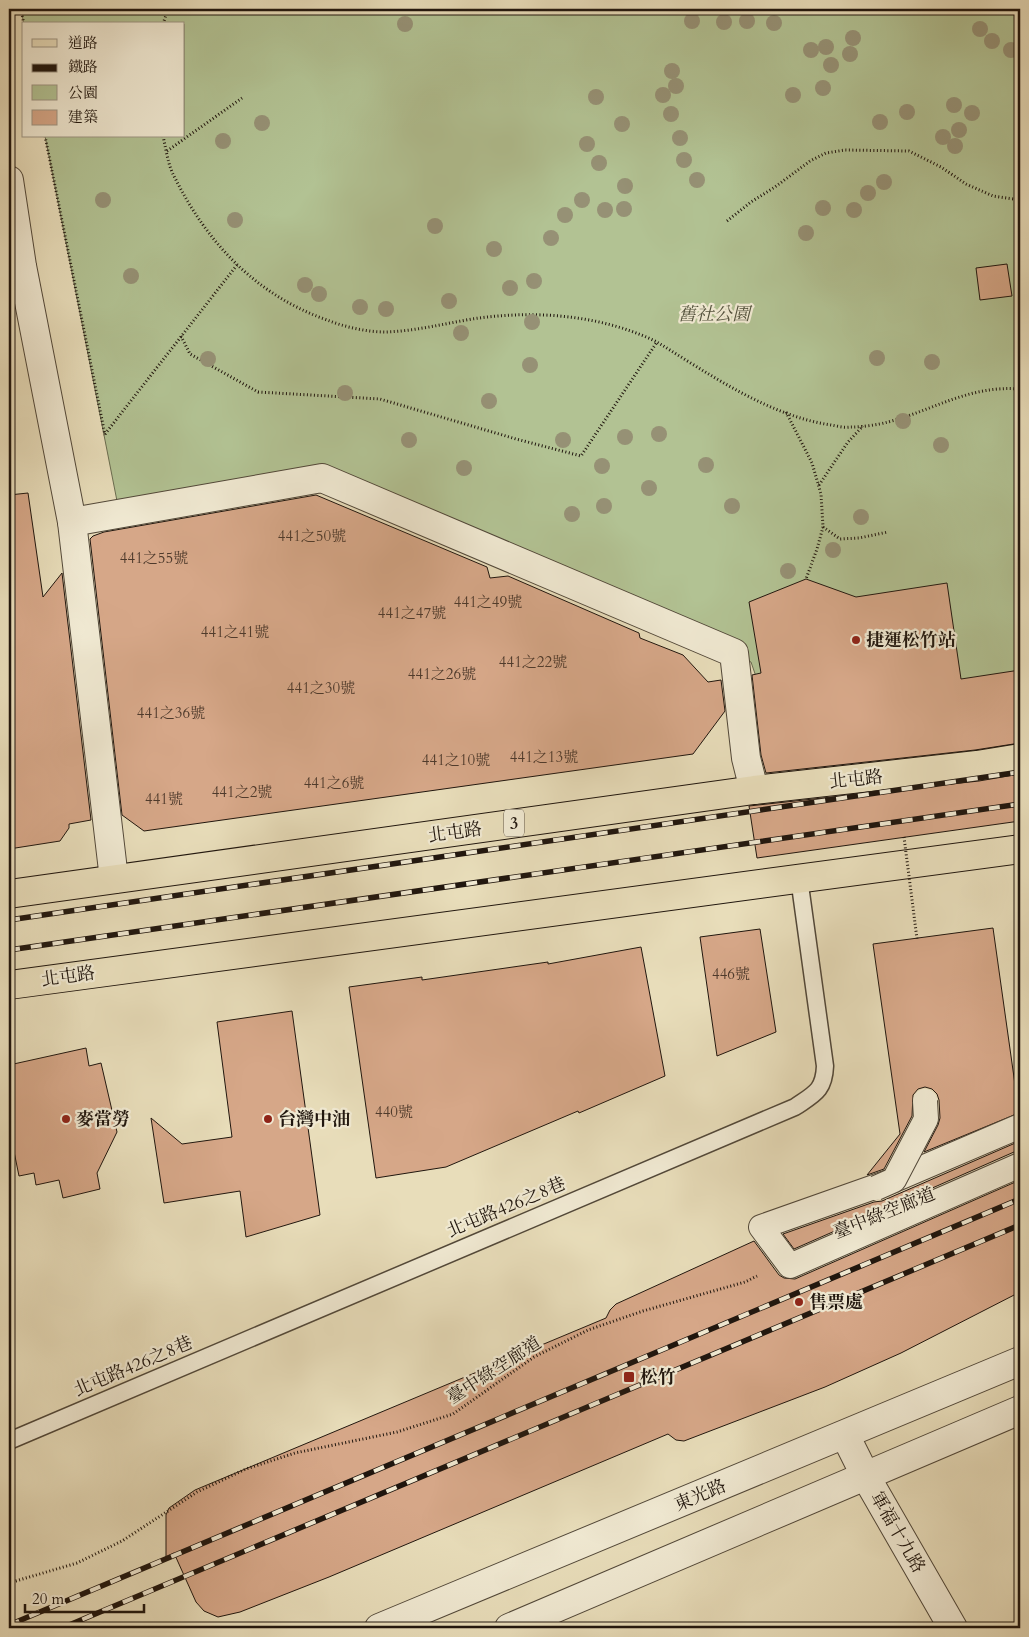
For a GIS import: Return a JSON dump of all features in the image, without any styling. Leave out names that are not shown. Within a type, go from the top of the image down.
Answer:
[{"type":"main road","name":"北屯路","points":[[9,894],[754,790],[976,765],[1020,758]]},
{"type":"main road","name":"北屯路","points":[[9,985],[1020,849]]},
{"type":"street","points":[[9,180],[15,267],[72,522],[114,879]]},
{"type":"street","points":[[72,522],[322,478],[734,653],[746,758],[754,790]]},
{"type":"street","points":[[885,1184],[926,1119],[925,1101]]},
{"type":"street","points":[[1020,1126],[885,1184],[761,1227],[790,1266],[1020,1165]]},
{"type":"street","name":"東光路","points":[[379,1628],[1020,1361]]},
{"type":"street","points":[[509,1628],[1020,1410]]},
{"type":"street","name":"軍福十九路","points":[[845,1435],[865,1475],[953,1628]]},
{"type":"lane","name":"北屯路426之8巷","points":[[9,1440],[795,1107],[816,1093],[824,1078],[824,1066],[799,878]]},
{"type":"path","points":[[21,9],[23,22]]},
{"type":"path","points":[[164,22],[168,9]]},
{"type":"path","points":[[167,151],[242,98]]},
{"type":"path","points":[[45,138],[104,435],[236,265]]},
{"type":"path","points":[[164,138],[173,175],[197,216],[236,265],[278,298],[306,313],[345,327],[383,332],[410,331],[472,319],[508,315],[546,314],[575,318],[615,327],[657,342],[720,381],[785,412],[811,422],[850,428],[888,422],[956,397],[1003,387],[1020,388]]},
{"type":"path","points":[[727,221],[810,161],[826,153],[845,150],[909,151],[966,184],[993,196],[1020,200]]},
{"type":"path","points":[[181,336],[190,354],[258,392],[380,399],[581,456],[657,342]]},
{"type":"path","points":[[785,412],[812,463],[819,485],[824,527],[806,579]]},
{"type":"path","points":[[819,485],[848,442],[863,425]]},
{"type":"path","points":[[824,527],[840,539],[859,538],[888,532]]},
{"type":"path","points":[[904,838],[917,939]]},
{"type":"path","name":"臺中綠空廊道","points":[[9,1583],[77,1562],[122,1541],[197,1492],[246,1469],[295,1453],[397,1432],[453,1414],[534,1357],[588,1330],[643,1311],[745,1282],[787,1262]]},
{"type":"green space","name":"舊社公園","points":[[21,9],[1020,9],[1020,708],[784,758],[751,662],[321,475],[117,501],[45,138],[185,138],[185,22],[23,22]]},
{"type":"building","points":[[1007,264],[1012,296],[980,300],[976,268]]},
{"type":"building","points":[[28,493],[43,597],[62,573],[91,820],[69,824],[69,828],[60,841],[9,849],[9,495]]},
{"type":"building","points":[[316,495],[487,567],[490,578],[508,576],[639,633],[640,638],[683,655],[708,682],[721,680],[725,711],[693,754],[144,831],[122,815],[90,539],[104,532]]},
{"type":"building","points":[[806,579],[856,597],[947,583],[961,679],[1020,670],[1020,743],[975,750],[766,773],[761,755],[752,675],[761,673],[749,602]]},
{"type":"building","points":[[1020,774],[1020,821],[757,858],[749,806],[979,781]]},
{"type":"building","points":[[993,928],[1019,1113],[924,1152],[938,1125],[940,1118],[939,1100],[937,1094],[932,1089],[925,1087],[918,1089],[913,1095],[912,1116],[884,1169],[867,1175],[900,1134],[873,944]]},
{"type":"building","points":[[760,929],[776,1032],[717,1056],[700,937]]},
{"type":"building","points":[[641,947],[665,1076],[446,1167],[376,1178],[349,987],[422,977],[422,980],[548,962],[548,964]]},
{"type":"building","name":"台灣中油","points":[[292,1011],[320,1215],[246,1237],[240,1191],[164,1203],[151,1118],[182,1144],[232,1137],[217,1022]]},
{"type":"building","points":[[86,1048],[89,1066],[101,1063],[117,1132],[97,1173],[100,1189],[63,1198],[59,1180],[36,1185],[34,1173],[19,1176],[9,1127],[9,1065]]},
{"type":"building","points":[[1020,1141],[1020,1151],[794,1249],[783,1234],[874,1202],[882,1201]]},
{"type":"building","name":"松竹","points":[[1020,1180],[1020,1292],[901,1353],[825,1387],[684,1441],[676,1440],[668,1434],[329,1577],[240,1612],[218,1617],[204,1611],[196,1602],[174,1553],[166,1557],[166,1515],[169,1508],[195,1490],[606,1318],[616,1304],[754,1241],[779,1275],[784,1278],[795,1279]]},
{"type":"railway","points":[[9,920],[1020,772]]},
{"type":"railway","points":[[9,950],[1020,804]]},
{"type":"railway","points":[[9,1625],[1020,1199]]},
{"type":"railway","points":[[62,1628],[1020,1225]]},
{"type":"place","name":"捷運松竹站","points":[[856,640]]},
{"type":"place","name":"麥當勞","points":[[66,1119]]},
{"type":"place","name":"台灣中油","points":[[268,1119]]},
{"type":"place","name":"售票處","points":[[799,1302]]},
{"type":"place","name":"松竹","points":[[629,1377]]}]
